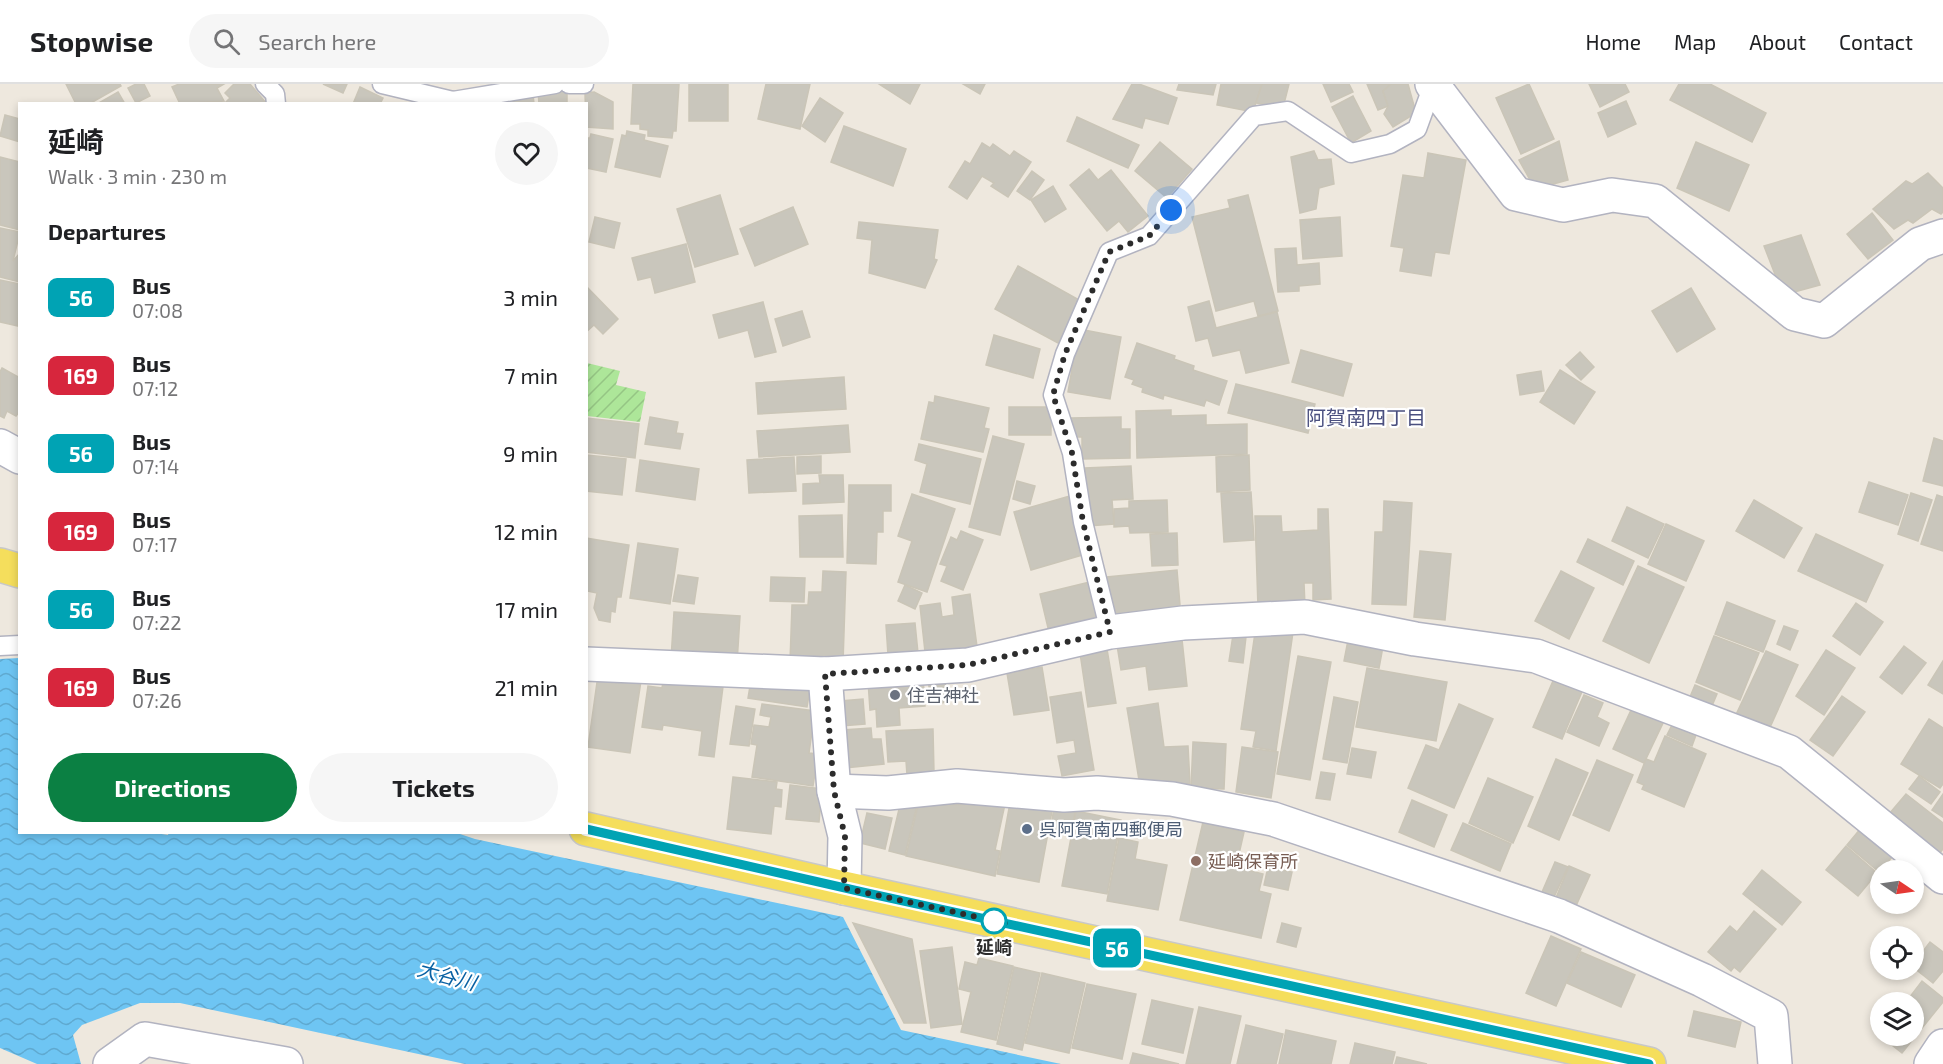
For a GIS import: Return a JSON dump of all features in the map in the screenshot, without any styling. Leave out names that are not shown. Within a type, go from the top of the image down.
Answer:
[{"type":"main road","points":[[0,565],[18,570]]},
{"type":"main road","points":[[588,829],[844,888],[1649,1064]]},
{"type":"street","points":[[1433,84],[1516,194],[1563,205],[1612,195],[1655,201],[1795,314],[1824,321],[1920,244],[1943,236]]},
{"type":"street","points":[[0,446],[18,456]]},
{"type":"street","points":[[588,664],[825,674],[968,665],[1110,632],[1183,623],[1305,617],[1415,639],[1536,656],[1789,752],[1943,877]]},
{"type":"street","points":[[825,674],[834,791],[845,836],[844,888]]},
{"type":"street","points":[[834,791],[888,793],[957,786],[1064,795],[1096,793],[1172,799],[1273,819],[1559,916],[1702,980],[1771,1016],[1774,1064]]},
{"type":"street","points":[[110,1064],[146,1039],[284,1064]]},
{"type":"street","points":[[1931,1064],[1943,1046]]},
{"type":"lane","points":[[265,84],[275,94],[276,102]]},
{"type":"lane","points":[[382,84],[453,102],[555,84]]},
{"type":"lane","points":[[569,84],[584,84]]},
{"type":"lane","points":[[1110,632],[1083,522],[1072,453],[1053,395],[1065,354],[1109,252],[1149,236],[1254,116],[1288,111],[1351,153],[1390,144],[1417,129],[1433,84]]},
{"type":"lane","points":[[0,646],[18,645]]},
{"type":"green space","points":[[588,363],[620,371],[616,385],[646,392],[640,422],[588,416]]},
{"type":"water","name":"大谷川","points":[[18,658],[18,834],[460,834],[843,917],[901,1030],[1061,1064],[465,1064],[180,1003],[140,1003],[82,1025],[73,1035],[81,1064],[37,1064],[0,1048],[0,659]]},
{"type":"building","points":[[66,84],[120,84],[121,86],[93,102],[75,102]]},
{"type":"building","points":[[136,84],[144,84],[150,96],[135,102],[128,88]]},
{"type":"building","points":[[179,84],[224,84],[217,88],[224,101],[179,102],[172,87]]},
{"type":"building","points":[[234,84],[250,84],[265,102],[226,102],[230,98],[225,93]]},
{"type":"building","points":[[323,84],[347,84],[343,93]]},
{"type":"building","points":[[633,84],[679,84],[676,131],[673,131],[672,138],[648,136],[648,130],[640,129],[640,124],[631,124]]},
{"type":"building","points":[[689,84],[728,84],[728,121],[689,121]]},
{"type":"building","points":[[766,84],[810,84],[800,129],[758,119]]},
{"type":"building","points":[[879,84],[920,84],[910,104]]},
{"type":"building","points":[[963,84],[985,84],[980,94]]},
{"type":"building","points":[[1132,84],[1139,84],[1177,98],[1168,124],[1145,118],[1142,128],[1113,119]]},
{"type":"building","points":[[1179,84],[1216,84],[1213,95],[1177,90]]},
{"type":"building","points":[[1221,84],[1262,84],[1253,112],[1217,105]]},
{"type":"building","points":[[1262,84],[1289,84],[1283,108],[1256,103]]},
{"type":"building","points":[[1323,84],[1349,84],[1353,92],[1331,102]]},
{"type":"building","points":[[1367,84],[1391,84],[1383,91],[1388,106],[1378,110]]},
{"type":"building","points":[[1391,84],[1408,84],[1416,113],[1393,127],[1384,114],[1388,106],[1383,91]]},
{"type":"building","points":[[1529,84],[1554,139],[1521,154],[1496,98]]},
{"type":"building","points":[[1589,84],[1625,84],[1629,92],[1600,107]]},
{"type":"building","points":[[1679,84],[1710,84],[1766,113],[1752,142],[1670,100]]},
{"type":"building","points":[[360,87],[383,98],[381,102],[354,102]]},
{"type":"building","points":[[567,90],[567,102],[539,102],[538,91]]},
{"type":"building","points":[[118,92],[124,102],[100,102]]},
{"type":"building","points":[[594,92],[613,102],[613,129],[588,127],[588,102],[585,102],[585,93]]},
{"type":"building","points":[[533,94],[534,102],[513,102],[513,95]]},
{"type":"building","points":[[1353,96],[1371,131],[1351,143],[1332,107]]},
{"type":"building","points":[[820,98],[843,113],[825,142],[802,126]]},
{"type":"building","points":[[1626,101],[1636,124],[1608,137],[1598,113]]},
{"type":"building","points":[[5,115],[18,118],[18,141],[0,136]]},
{"type":"building","points":[[1077,117],[1139,145],[1128,168],[1067,141]]},
{"type":"building","points":[[844,126],[906,149],[893,186],[831,162]]},
{"type":"building","points":[[627,131],[645,135],[644,140],[668,146],[660,177],[615,167],[622,135],[626,136]]},
{"type":"building","points":[[591,134],[613,139],[606,172],[588,168],[588,138]]},
{"type":"building","points":[[1559,141],[1568,180],[1535,189],[1519,160]]},
{"type":"building","points":[[1160,142],[1192,169],[1167,198],[1135,171]]},
{"type":"building","points":[[1696,142],[1749,165],[1729,211],[1677,188]]},
{"type":"building","points":[[982,143],[990,148],[993,144],[1010,156],[1014,151],[1031,162],[1008,197],[991,186],[994,183],[982,176],[967,199],[949,187],[965,161],[970,164]]},
{"type":"building","points":[[1314,151],[1318,160],[1331,159],[1334,184],[1319,188],[1316,209],[1300,213],[1291,157]]},
{"type":"building","points":[[1428,153],[1466,160],[1449,254],[1435,252],[1431,276],[1400,271],[1404,248],[1391,246],[1403,175],[1424,178]]},
{"type":"building","points":[[0,157],[18,162],[18,230],[0,225]]},
{"type":"building","points":[[1089,169],[1098,180],[1111,170],[1148,216],[1128,232],[1119,221],[1107,231],[1070,185]]},
{"type":"building","points":[[1032,171],[1044,180],[1030,200],[1017,191]]},
{"type":"building","points":[[1928,173],[1943,188],[1943,212],[1941,214],[1932,209],[1913,223],[1908,220],[1894,229],[1873,209],[1906,181],[1912,184]]},
{"type":"building","points":[[1053,186],[1066,209],[1045,222],[1031,200]]},
{"type":"building","points":[[720,195],[738,254],[695,267],[677,209]]},
{"type":"building","points":[[1248,195],[1278,311],[1258,316],[1254,301],[1216,311],[1192,217],[1230,208],[1228,200]]},
{"type":"building","points":[[793,207],[808,244],[755,266],[740,229]]},
{"type":"building","points":[[1872,213],[1893,240],[1868,259],[1847,234]]},
{"type":"building","points":[[595,217],[620,223],[614,248],[589,242]]},
{"type":"building","points":[[1340,217],[1342,256],[1303,259],[1300,220]]},
{"type":"building","points":[[859,222],[938,230],[934,259],[937,260],[925,288],[869,273],[872,240],[857,238]]},
{"type":"building","points":[[0,228],[18,232],[13,261],[18,255],[18,282],[0,277]]},
{"type":"building","points":[[1801,235],[1820,285],[1783,295],[1764,246]]},
{"type":"building","points":[[686,244],[695,282],[655,293],[651,277],[638,280],[632,258]]},
{"type":"building","points":[[1296,248],[1297,265],[1319,263],[1320,284],[1299,286],[1299,291],[1278,292],[1275,249]]},
{"type":"building","points":[[1018,266],[1081,301],[1058,343],[995,309]]},
{"type":"building","points":[[0,280],[18,284],[18,326],[0,322]]},
{"type":"building","points":[[588,288],[618,319],[603,334],[594,325],[588,330]]},
{"type":"building","points":[[1691,288],[1715,329],[1677,352],[1652,311]]},
{"type":"building","points":[[1209,301],[1216,328],[1277,312],[1289,363],[1246,373],[1240,350],[1213,356],[1208,338],[1196,341],[1188,307]]},
{"type":"building","points":[[763,302],[776,352],[755,357],[748,330],[719,338],[713,315]]},
{"type":"building","points":[[802,311],[810,337],[783,346],[775,319]]},
{"type":"building","points":[[1079,329],[1121,337],[1110,399],[1068,392]]},
{"type":"building","points":[[994,335],[1040,349],[1033,378],[986,365]]},
{"type":"building","points":[[1137,343],[1175,356],[1174,359],[1194,366],[1193,370],[1227,381],[1219,405],[1206,400],[1204,406],[1164,395],[1163,399],[1142,392],[1143,388],[1132,384],[1134,380],[1125,377]]},
{"type":"building","points":[[1301,350],[1352,364],[1343,396],[1292,382]]},
{"type":"building","points":[[1580,352],[1594,367],[1581,380],[1566,365]]},
{"type":"building","points":[[2,368],[18,377],[18,414],[16,416],[7,411],[4,418],[0,416],[0,372]]},
{"type":"building","points":[[1560,370],[1595,392],[1574,424],[1540,402]]},
{"type":"building","points":[[1541,371],[1544,391],[1520,395],[1517,375]]},
{"type":"building","points":[[844,377],[846,409],[758,414],[756,383]]},
{"type":"building","points":[[1236,384],[1315,404],[1308,433],[1228,413]]},
{"type":"building","points":[[935,396],[989,408],[984,428],[989,429],[983,452],[921,439],[929,402],[934,403]]},
{"type":"building","points":[[1009,407],[1051,407],[1051,435],[1009,435]]},
{"type":"building","points":[[1171,410],[1171,416],[1206,415],[1206,425],[1247,424],[1247,454],[1137,458],[1136,411]]},
{"type":"building","points":[[650,417],[678,422],[676,433],[683,434],[680,449],[645,444]]},
{"type":"building","points":[[1121,417],[1121,429],[1130,429],[1130,458],[1082,459],[1082,437],[1071,437],[1071,418]]},
{"type":"building","points":[[588,418],[639,424],[635,458],[588,452]]},
{"type":"building","points":[[848,425],[850,452],[759,457],[757,431]]},
{"type":"building","points":[[993,436],[1024,444],[1000,535],[969,527]]},
{"type":"building","points":[[1934,438],[1943,441],[1943,486],[1923,481]]},
{"type":"building","points":[[919,444],[981,459],[970,504],[920,492],[927,464],[915,460]]},
{"type":"building","points":[[588,455],[626,459],[622,495],[588,491]]},
{"type":"building","points":[[1249,455],[1250,490],[1217,492],[1216,457]]},
{"type":"building","points":[[821,456],[821,473],[797,474],[797,457]]},
{"type":"building","points":[[794,457],[796,491],[749,493],[747,460]]},
{"type":"building","points":[[640,460],[699,469],[695,500],[636,491]]},
{"type":"building","points":[[1131,466],[1133,499],[1112,500],[1114,524],[1088,526],[1085,468]]},
{"type":"building","points":[[819,475],[843,475],[844,502],[803,504],[803,484],[820,483]]},
{"type":"building","points":[[1017,481],[1035,486],[1030,504],[1013,499]]},
{"type":"building","points":[[1869,482],[1908,495],[1898,525],[1859,512]]},
{"type":"building","points":[[849,485],[891,485],[891,511],[883,511],[883,532],[877,532],[876,564],[847,563]]},
{"type":"building","points":[[1251,492],[1254,540],[1224,542],[1221,493]]},
{"type":"building","points":[[1911,493],[1932,500],[1918,541],[1898,534]]},
{"type":"building","points":[[912,494],[955,509],[927,592],[898,582],[912,541],[898,536]]},
{"type":"building","points":[[1937,495],[1943,497],[1943,551],[1921,544]]},
{"type":"building","points":[[1070,496],[1086,554],[1031,570],[1014,512]]},
{"type":"building","points":[[1167,500],[1168,532],[1130,533],[1129,526],[1114,527],[1114,509],[1129,508],[1129,501]]},
{"type":"building","points":[[1754,500],[1802,528],[1784,558],[1736,531]]},
{"type":"building","points":[[1384,501],[1412,503],[1406,605],[1372,604],[1375,532],[1383,532]]},
{"type":"building","points":[[1627,507],[1664,524],[1648,558],[1612,541]]},
{"type":"building","points":[[1318,509],[1328,509],[1331,599],[1313,600],[1313,583],[1304,583],[1305,606],[1258,607],[1255,516],[1281,516],[1282,532],[1318,530]]},
{"type":"building","points":[[842,515],[843,557],[800,557],[799,516]]},
{"type":"building","points":[[1666,524],[1704,541],[1686,581],[1648,564]]},
{"type":"building","points":[[961,531],[983,540],[963,590],[941,581],[947,566],[940,564],[951,537],[957,540]]},
{"type":"building","points":[[1177,533],[1178,565],[1152,566],[1150,534]]},
{"type":"building","points":[[1816,534],[1883,565],[1866,602],[1798,571]]},
{"type":"building","points":[[588,538],[629,545],[621,597],[617,597],[615,612],[611,611],[610,622],[599,620],[594,608],[597,593],[588,591]]},
{"type":"building","points":[[1588,539],[1634,561],[1623,585],[1577,562]]},
{"type":"building","points":[[638,543],[678,549],[670,604],[630,598]]},
{"type":"building","points":[[1420,551],[1451,554],[1445,620],[1414,617]]},
{"type":"building","points":[[1638,566],[1684,587],[1649,663],[1603,641]]},
{"type":"building","points":[[1177,570],[1181,617],[1112,624],[1107,577]]},
{"type":"building","points":[[823,571],[846,572],[843,663],[790,662],[792,605],[808,605],[809,592],[822,592]]},
{"type":"building","points":[[1561,571],[1594,588],[1569,639],[1535,621]]},
{"type":"building","points":[[678,575],[698,578],[694,604],[673,601]]},
{"type":"building","points":[[771,577],[805,578],[804,602],[770,601]]},
{"type":"building","points":[[1090,582],[1099,620],[1049,632],[1040,594]]},
{"type":"building","points":[[905,585],[922,593],[915,609],[898,601]]},
{"type":"building","points":[[970,594],[978,654],[926,661],[920,606],[940,603],[942,617],[954,615],[952,597]]},
{"type":"building","points":[[1727,602],[1775,621],[1763,652],[1715,634]]},
{"type":"building","points":[[1856,603],[1883,622],[1860,655],[1833,636]]},
{"type":"building","points":[[674,612],[740,616],[737,663],[671,659]]},
{"type":"building","points":[[915,623],[918,653],[888,655],[886,625]]},
{"type":"building","points":[[1256,626],[1293,632],[1276,751],[1253,747],[1256,731],[1241,729]]},
{"type":"building","points":[[1784,626],[1798,631],[1790,650],[1777,644]]},
{"type":"building","points":[[1181,630],[1187,686],[1149,690],[1146,666],[1121,670],[1116,639]]},
{"type":"building","points":[[1233,635],[1246,637],[1243,663],[1229,661]]},
{"type":"building","points":[[1349,635],[1384,641],[1379,668],[1344,661]]},
{"type":"building","points":[[1714,636],[1759,653],[1740,700],[1696,682]]},
{"type":"building","points":[[1904,646],[1926,663],[1902,694],[1880,677]]},
{"type":"building","points":[[1107,649],[1116,703],[1088,707],[1080,653]]},
{"type":"building","points":[[1826,650],[1855,668],[1824,715],[1796,696]]},
{"type":"building","points":[[1766,651],[1798,665],[1767,734],[1734,719]]},
{"type":"building","points":[[1298,656],[1331,662],[1310,780],[1277,774]]},
{"type":"building","points":[[1943,661],[1943,694],[1928,685]]},
{"type":"building","points":[[1042,667],[1049,710],[1014,715],[1007,673]]},
{"type":"building","points":[[1367,668],[1447,682],[1436,741],[1356,727]]},
{"type":"building","points":[[665,671],[724,679],[714,757],[699,755],[702,731],[663,725],[662,730],[642,727],[648,686],[662,688]]},
{"type":"building","points":[[752,674],[811,684],[807,707],[748,698]]},
{"type":"building","points":[[1556,674],[1584,687],[1562,739],[1533,727]]},
{"type":"building","points":[[598,675],[641,681],[630,753],[588,747]]},
{"type":"building","points":[[944,676],[948,702],[931,704],[928,678]]},
{"type":"building","points":[[923,677],[925,706],[899,708],[900,725],[877,727],[876,709],[870,710],[868,681]]},
{"type":"building","points":[[1695,685],[1717,694],[1709,713],[1687,704]]},
{"type":"building","points":[[1081,692],[1094,770],[1062,776],[1058,756],[1076,753],[1074,740],[1057,743],[1050,697]]},
{"type":"building","points":[[1584,695],[1603,703],[1597,717],[1609,723],[1599,746],[1567,732]]},
{"type":"building","points":[[1842,696],[1865,712],[1833,756],[1810,740]]},
{"type":"building","points":[[1334,697],[1358,702],[1347,763],[1323,759]]},
{"type":"building","points":[[863,699],[865,724],[841,726],[840,701]]},
{"type":"building","points":[[1158,703],[1164,747],[1188,746],[1190,784],[1139,780],[1127,708]]},
{"type":"building","points":[[762,704],[815,711],[809,753],[818,754],[813,786],[752,777],[757,745],[751,744],[754,725],[769,727],[771,717],[760,715]]},
{"type":"building","points":[[1459,704],[1493,719],[1454,808],[1408,788],[1426,745],[1439,750]]},
{"type":"building","points":[[736,706],[755,709],[749,746],[730,744]]},
{"type":"building","points":[[1632,708],[1663,723],[1644,763],[1613,749]]},
{"type":"building","points":[[1929,719],[1943,728],[1943,784],[1940,788],[1901,764]]},
{"type":"building","points":[[1672,725],[1696,735],[1692,746],[1667,735]]},
{"type":"building","points":[[871,728],[872,739],[881,739],[884,764],[845,768],[842,730]]},
{"type":"building","points":[[933,729],[934,773],[907,775],[906,761],[888,762],[886,731]]},
{"type":"building","points":[[1665,736],[1706,754],[1684,807],[1642,789],[1644,785],[1637,782],[1646,759],[1654,762]]},
{"type":"building","points":[[1193,742],[1226,744],[1224,789],[1191,788]]},
{"type":"building","points":[[1242,747],[1278,752],[1271,798],[1236,792]]},
{"type":"building","points":[[1352,748],[1376,752],[1371,778],[1347,774]]},
{"type":"building","points":[[1556,759],[1588,773],[1559,840],[1528,826]]},
{"type":"building","points":[[1597,760],[1633,775],[1609,831],[1573,815]]},
{"type":"building","points":[[1321,772],[1335,774],[1330,800],[1316,798]]},
{"type":"building","points":[[1919,776],[1940,792],[1931,804],[1909,789]]},
{"type":"building","points":[[733,777],[777,782],[776,789],[782,790],[781,807],[774,806],[771,834],[727,829]]},
{"type":"building","points":[[1488,778],[1533,797],[1513,843],[1469,823]]},
{"type":"building","points":[[790,785],[822,789],[819,822],[786,819]]},
{"type":"building","points":[[1906,794],[1943,823],[1943,849],[1934,860],[1884,820]]},
{"type":"building","points":[[1943,794],[1943,817],[1932,810]]},
{"type":"building","points":[[1412,800],[1447,815],[1434,847],[1399,832]]},
{"type":"building","points":[[901,801],[917,805],[905,855],[889,851]]},
{"type":"building","name":"呉阿賀南四郵便局","points":[[1010,803],[1052,811],[1039,882],[997,874]]},
{"type":"building","points":[[1005,804],[995,850],[1000,851],[995,876],[906,856],[918,805]]},
{"type":"building","points":[[1054,808],[1075,812],[1071,836],[1050,832]]},
{"type":"building","points":[[1076,811],[1121,820],[1107,894],[1062,886]]},
{"type":"building","points":[[867,813],[892,818],[885,849],[860,843]]},
{"type":"building","points":[[1203,822],[1244,832],[1236,867],[1263,874],[1259,891],[1271,894],[1261,938],[1180,920]]},
{"type":"building","points":[[1866,822],[1899,849],[1889,860],[1870,860],[1870,864],[1847,845]]},
{"type":"building","points":[[1463,823],[1511,844],[1500,871],[1451,850]]},
{"type":"building","points":[[1119,838],[1138,842],[1135,859],[1167,865],[1158,910],[1107,901]]},
{"type":"building","points":[[1846,846],[1870,867],[1870,881],[1858,896],[1826,870]]},
{"type":"building","points":[[1555,862],[1568,867],[1554,897],[1542,892]]},
{"type":"building","points":[[1569,866],[1590,875],[1575,908],[1555,900]]},
{"type":"building","points":[[1268,867],[1292,872],[1288,890],[1264,885]]},
{"type":"building","points":[[1762,870],[1801,902],[1782,925],[1743,894]]},
{"type":"building","points":[[1754,911],[1776,929],[1740,972],[1734,967],[1731,971],[1708,952],[1730,926],[1737,932]]},
{"type":"building","points":[[853,923],[912,939],[926,1023],[904,1023]]},
{"type":"building","points":[[1282,923],[1301,928],[1296,947],[1277,942]]},
{"type":"building","points":[[1551,936],[1581,949],[1556,1006],[1526,993]]},
{"type":"building","points":[[1930,942],[1943,952],[1943,971],[1933,983],[1924,976],[1924,950]]},
{"type":"building","points":[[952,947],[962,1024],[931,1028],[920,951]]},
{"type":"building","points":[[1581,952],[1635,975],[1621,1007],[1567,983]]},
{"type":"building","points":[[979,958],[1013,966],[996,1040],[961,1032],[971,992],[959,989],[965,962],[977,965]]},
{"type":"building","points":[[1014,967],[1040,973],[1022,1050],[997,1044]]},
{"type":"building","points":[[1042,973],[1085,983],[1069,1053],[1025,1043]]},
{"type":"building","points":[[1922,981],[1943,998],[1943,1002],[1924,1026],[1924,992],[1914,992]]},
{"type":"building","points":[[1087,984],[1136,994],[1122,1059],[1072,1048]]},
{"type":"building","points":[[1152,1000],[1193,1009],[1183,1053],[1142,1044]]},
{"type":"building","points":[[1199,1007],[1241,1016],[1230,1064],[1186,1064]]},
{"type":"building","points":[[1694,1011],[1741,1022],[1735,1047],[1688,1036]]},
{"type":"building","points":[[1246,1025],[1283,1034],[1276,1064],[1237,1064]]},
{"type":"building","points":[[1286,1030],[1336,1041],[1331,1064],[1279,1064]]},
{"type":"building","points":[[1355,1043],[1395,1052],[1392,1064],[1350,1064]]},
{"type":"building","points":[[1893,1046],[1908,1046],[1902,1053]]},
{"type":"building","points":[[1133,1053],[1179,1064],[1130,1064]]},
{"type":"building","points":[[1397,1057],[1427,1064],[1395,1064]]},
{"type":"bus line","name":"56","points":[[588,829],[867,893],[1649,1064]]},
{"type":"place","name":"住吉神社","points":[[895,695]]},
{"type":"place","name":"呉阿賀南四郵便局","points":[[1027,829]]},
{"type":"place","name":"延崎保育所","points":[[1196,861]]},
{"type":"place","name":"延崎","points":[[994,921]]},
{"type":"district","name":"阿賀南四丁目","points":[[1366,417]]},
{"type":"route","points":[[994,921],[1005,923],[844,888],[845,836],[834,791],[825,674],[968,665],[1110,632],[1083,522],[1072,453],[1053,395],[1065,354],[1109,252],[1149,236],[1171,210]]}]
